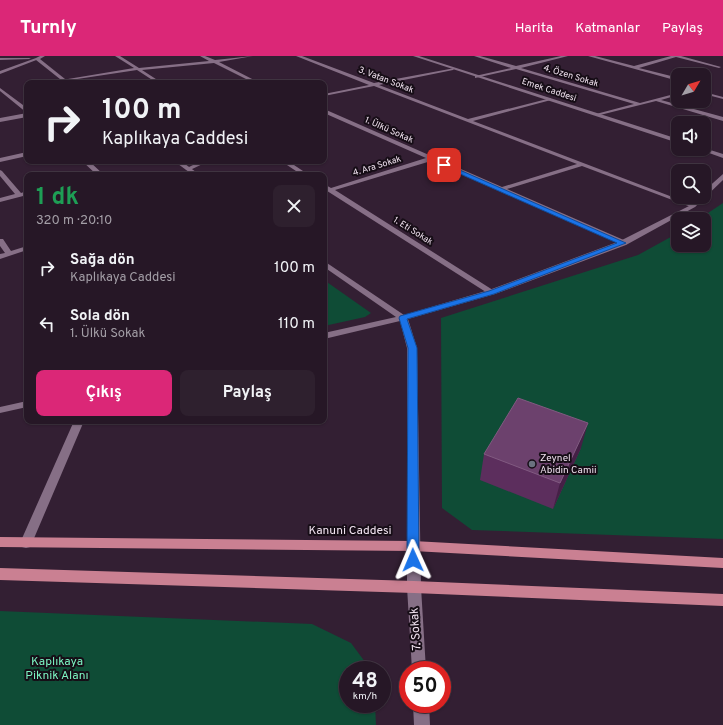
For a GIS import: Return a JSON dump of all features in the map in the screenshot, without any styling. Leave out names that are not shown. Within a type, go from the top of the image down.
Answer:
[{"type":"main road","name":"Kanuni Caddesi","points":[[0,542],[413,546],[723,564]]},
{"type":"main road","points":[[0,574],[414,587],[723,600]]},
{"type":"street","points":[[0,73],[43,56]]},
{"type":"street","points":[[117,56],[155,80]]},
{"type":"street","points":[[202,56],[250,80]]},
{"type":"street","points":[[77,80],[138,69],[213,62],[251,56]]},
{"type":"street","name":"3. Vatan Sokak","points":[[298,56],[693,206]]},
{"type":"street","name":"Emek Caddesi","points":[[415,56],[671,139]]},
{"type":"street","name":"4. Özen Sokak","points":[[476,56],[639,104]]},
{"type":"street","points":[[477,76],[566,56]]},
{"type":"street","points":[[590,56],[671,77]]},
{"type":"street","points":[[635,68],[676,56],[719,67]]},
{"type":"street","points":[[0,60],[38,59],[64,80]]},
{"type":"street","points":[[327,94],[453,69]]},
{"type":"street","points":[[0,89],[24,109]]},
{"type":"street","points":[[711,95],[723,98]]},
{"type":"street","points":[[598,115],[671,96]]},
{"type":"street","points":[[469,120],[549,100]]},
{"type":"street","points":[[656,100],[723,119]]},
{"type":"street","points":[[0,120],[24,113]]},
{"type":"street","name":"1. Ülkü Sokak","points":[[327,113],[623,243]]},
{"type":"street","points":[[711,152],[723,156]]},
{"type":"street","points":[[0,160],[24,155]]},
{"type":"street","name":"4. Ara Sokak","points":[[327,188],[430,159]]},
{"type":"street","points":[[88,164],[98,172]]},
{"type":"street","points":[[181,164],[192,172]]},
{"type":"street","points":[[188,169],[199,164]]},
{"type":"street","points":[[289,164],[301,172]]},
{"type":"street","points":[[502,189],[583,164]]},
{"type":"street","points":[[0,172],[19,195]]},
{"type":"street","points":[[711,188],[723,176]]},
{"type":"street","name":"1. Eti Sokak","points":[[327,188],[492,292]]},
{"type":"street","points":[[0,200],[24,194]]},
{"type":"street","points":[[327,335],[403,318],[492,292],[623,243],[693,206]]},
{"type":"street","points":[[0,241],[10,254]]},
{"type":"street","points":[[0,257],[24,249]]},
{"type":"street","points":[[327,265],[403,318]]},
{"type":"street","name":"7. Sokak","points":[[403,318],[412,348],[413,546],[418,661]]},
{"type":"street","points":[[0,410],[24,405]]},
{"type":"street","points":[[26,543],[78,424]]},
{"type":"street","points":[[421,713],[422,725]]},
{"type":"green space","points":[[723,203],[723,539],[472,530],[442,508],[441,318],[638,255],[671,237],[671,252],[711,252],[711,212],[710,212]]},
{"type":"green space","points":[[327,282],[371,313],[365,317],[327,325]]},
{"type":"green space","name":"Kaplıkaya Piknik Alanı","points":[[0,611],[312,624],[351,643],[364,661],[339,661],[339,713],[375,713],[376,725],[0,725]]},
{"type":"building","points":[[518,398],[588,423],[560,483],[484,454]]},
{"type":"place","name":"Zeynel Abidin Camii","points":[[532,464]]},
{"type":"route","points":[[413,560],[412,348],[403,318],[492,292],[623,243],[444,165]]}]
